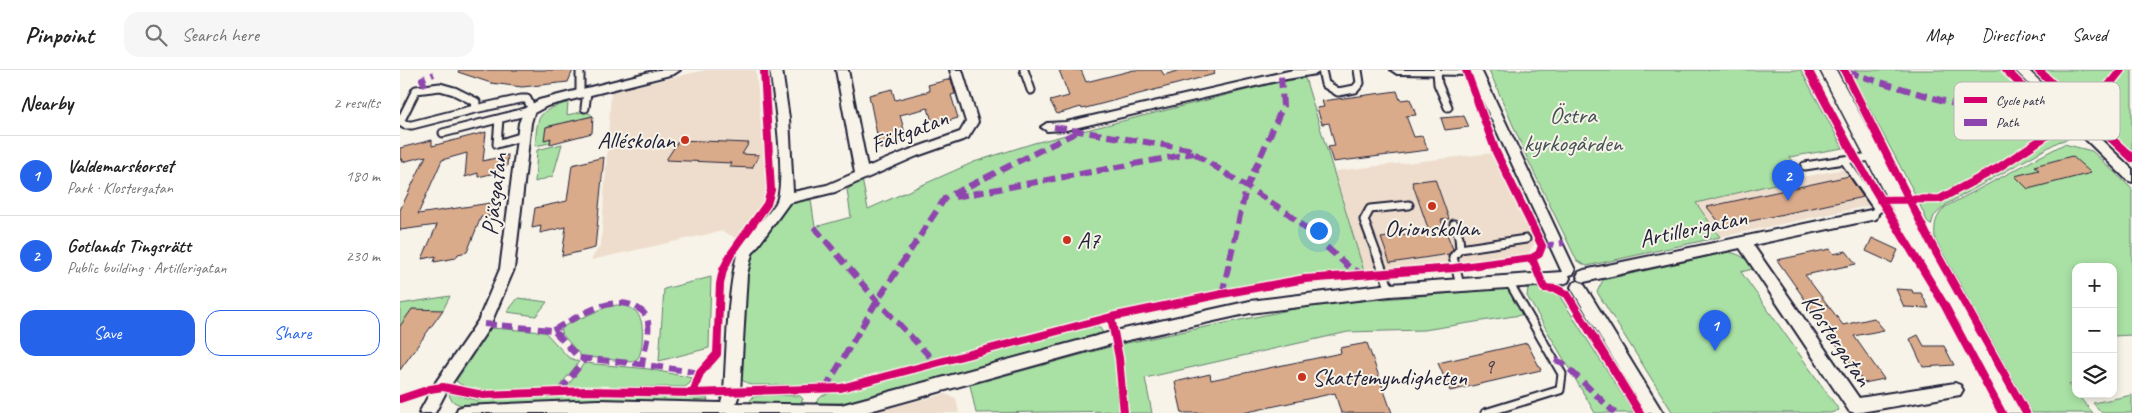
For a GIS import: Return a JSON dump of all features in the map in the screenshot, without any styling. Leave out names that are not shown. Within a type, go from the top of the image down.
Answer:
[{"type":"main road","points":[[1828,70],[2010,413]]},
{"type":"street","points":[[531,110],[543,103],[674,70]]},
{"type":"street","points":[[726,410],[732,392],[740,274],[745,252],[782,204],[787,190],[784,136],[776,70]]},
{"type":"street","name":"Fältgatan","points":[[842,70],[862,174]]},
{"type":"street","name":"Fältgatan","points":[[784,199],[830,189],[862,174],[964,135],[970,129],[972,122],[956,70]]},
{"type":"street","points":[[1047,127],[1066,126],[1281,76],[1316,70]]},
{"type":"street","points":[[1397,70],[1475,71],[1565,274]]},
{"type":"street","points":[[2021,70],[2034,82]]},
{"type":"street","name":"Pjäsgatan","points":[[427,413],[441,387],[484,324],[506,274],[527,116],[531,110]]},
{"type":"street","points":[[2094,140],[2130,174]]},
{"type":"street","name":"Artillerigatan","points":[[1581,281],[1743,241],[1871,215]]},
{"type":"street","name":"Klostergatan","points":[[1743,241],[1855,406],[1955,390]]},
{"type":"street","points":[[464,413],[598,407],[841,412],[1115,337],[1241,309],[1313,298],[1390,290],[1509,282],[1565,274],[1577,270],[1581,281],[1655,413]]},
{"type":"lane","points":[[580,70],[585,108]]},
{"type":"lane","points":[[1024,70],[1031,90]]},
{"type":"lane","points":[[1322,70],[1325,84],[1338,92],[1355,89],[1360,83],[1358,70]]},
{"type":"lane","points":[[1437,72],[1438,84],[1448,107]]},
{"type":"lane","points":[[443,133],[531,110],[527,99],[521,99],[412,125],[405,125],[400,122],[416,90],[425,86],[447,87],[476,102],[475,109]]},
{"type":"lane","points":[[499,119],[497,144],[524,136]]},
{"type":"lane","points":[[1806,166],[1874,157]]},
{"type":"lane","points":[[1844,160],[1878,209],[1871,215]]},
{"type":"lane","points":[[1390,290],[1364,220],[1370,209],[1409,205]]},
{"type":"lane","points":[[1454,224],[1459,237],[1460,249],[1453,258],[1460,285]]},
{"type":"lane","points":[[1460,249],[1526,239]]},
{"type":"lane","points":[[1485,413],[1560,390],[1562,374],[1509,282]]},
{"type":"shaded area","name":"Alléskolan","points":[[705,70],[756,70],[767,188],[762,205],[736,238],[722,231],[591,260],[601,244],[611,92]]},
{"type":"shaded area","name":"Orionskolan","points":[[1493,153],[1536,241],[1528,254],[1364,271],[1334,171]]},
{"type":"shaded area","points":[[1854,167],[1877,204],[1720,237],[1696,203],[1803,177]]},
{"type":"shaded area","points":[[945,394],[956,398],[959,413],[868,413]]},
{"type":"green space","name":"Östra kyrkogården","points":[[1489,70],[1801,70],[1843,148],[1789,157],[1803,177],[1696,203],[1720,237],[1587,266],[1577,261],[1528,160]]},
{"type":"green space","points":[[1855,70],[2001,70],[2013,82],[1954,82],[1954,140],[2064,140],[1947,204],[1934,216],[1931,225],[1928,223],[1915,194],[1852,76]]},
{"type":"green space","points":[[2041,70],[2132,70],[2132,155],[2116,140],[2120,140],[2120,82],[2054,82]]},
{"type":"green space","points":[[1305,78],[1364,271],[1303,275],[1107,314],[842,384],[751,385],[740,379],[748,271],[753,249],[790,201],[811,200],[815,227],[851,217],[847,190],[862,179],[868,209],[974,162],[1034,143],[1275,83]]},
{"type":"green space","points":[[568,102],[567,115],[586,111],[593,116],[546,127],[545,140],[550,138],[550,143],[535,146],[538,121],[544,112]]},
{"type":"green space","points":[[562,144],[553,176],[535,182],[537,150]]},
{"type":"green space","points":[[2064,144],[2092,151],[2132,189],[2132,335],[2117,336],[2117,263],[2072,263],[2072,384],[2069,385],[2072,388],[2072,398],[2080,398],[2093,413],[2032,413],[1935,239],[1937,218],[1945,207]]},
{"type":"green space","points":[[1728,252],[1743,257],[1751,265],[1753,269],[1741,272],[1839,410],[1831,413],[1673,413],[1597,292],[1603,280]]},
{"type":"green space","points":[[711,277],[709,348],[659,361],[664,289]]},
{"type":"green space","points":[[1536,285],[1539,290],[1557,292],[1634,413],[1595,413],[1527,296],[1528,288]]},
{"type":"green space","points":[[1511,288],[1527,314],[1424,330],[1348,332],[1145,378],[1152,413],[1128,413],[1127,411],[976,413],[970,385],[1117,345],[1314,305]]},
{"type":"green space","points":[[450,296],[443,310],[400,326],[400,304]]},
{"type":"green space","points":[[518,298],[547,302],[536,316],[507,312]]},
{"type":"green space","points":[[617,305],[634,310],[641,321],[642,344],[640,355],[631,362],[581,356],[561,333],[561,330],[566,325],[606,307]]},
{"type":"green space","points":[[1089,326],[1100,328],[1103,333],[843,403],[815,403],[822,396],[830,393]]},
{"type":"green space","points":[[491,328],[545,332],[568,357],[579,362],[558,388],[489,391],[464,386],[456,381]]},
{"type":"green space","points":[[584,363],[649,369],[692,378],[685,387],[567,387]]},
{"type":"green space","points":[[449,393],[475,400],[572,395],[707,398],[708,400],[703,404],[574,402],[472,406],[454,402]]},
{"type":"green space","points":[[769,395],[800,396],[803,399],[801,403],[795,404],[752,404],[750,401],[753,397]]},
{"type":"green space","points":[[2132,395],[2132,413],[2102,413],[2093,403]]},
{"type":"building","points":[[459,70],[573,70],[568,82],[522,87],[491,83],[458,72]]},
{"type":"building","points":[[1059,70],[1081,70],[1086,82],[1134,70],[1161,70],[1164,75],[1180,70],[1214,70],[1215,74],[1057,114],[1050,101],[1069,96]]},
{"type":"building","points":[[951,79],[955,94],[951,95],[958,118],[933,125],[928,108],[900,115],[907,141],[880,149],[869,95],[892,89],[895,100],[930,91],[928,85]]},
{"type":"building","points":[[1397,91],[1400,100],[1410,99],[1416,115],[1406,116],[1414,137],[1422,136],[1428,150],[1333,162],[1328,147],[1335,146],[1329,123],[1322,124],[1317,108],[1324,107],[1322,101]]},
{"type":"building","points":[[593,116],[592,133],[550,144],[551,138],[544,140],[546,127]]},
{"type":"building","points":[[1464,116],[1469,127],[1445,130],[1441,118]]},
{"type":"building","points":[[486,132],[483,161],[508,155],[507,166],[500,168],[499,172],[478,177],[478,173],[465,177],[467,153],[442,160],[418,214],[497,202],[490,216],[481,217],[467,252],[458,254],[456,258],[434,262],[436,256],[422,259],[437,225],[400,230],[400,210],[426,156],[402,162],[403,159],[400,160],[400,148],[432,140],[432,146]]},
{"type":"building","points":[[679,140],[749,143],[742,154],[759,155],[752,168],[730,167],[732,163],[666,160]]},
{"type":"building","points":[[2072,156],[2091,173],[2028,189],[2015,176],[2039,170],[2034,166]]},
{"type":"building","points":[[604,157],[595,248],[562,256],[566,227],[540,233],[541,226],[532,228],[535,208],[567,201],[572,165]]},
{"type":"building","points":[[1849,176],[1863,197],[1723,227],[1707,207]]},
{"type":"building","points":[[1435,179],[1449,219],[1441,220],[1453,249],[1449,254],[1390,263],[1381,238],[1429,231],[1412,182]]},
{"type":"building","points":[[1872,238],[1898,250],[1892,263],[1866,251]]},
{"type":"building","points":[[1830,249],[1834,254],[1846,251],[1856,264],[1805,275],[1843,325],[1874,318],[1884,330],[1854,336],[1884,379],[1864,383],[1777,260]]},
{"type":"building","points":[[1896,289],[1912,290],[1913,293],[1921,293],[1929,308],[1904,307]]},
{"type":"building","points":[[412,309],[443,310],[400,370],[400,326]]},
{"type":"building","points":[[1918,335],[1924,346],[1944,346],[1954,365],[1923,367],[1910,339]]},
{"type":"building","name":"Skattemyndigheten","points":[[1367,343],[1392,413],[1341,413],[1335,393],[1243,413],[1182,413],[1175,382],[1210,374],[1211,380],[1341,353],[1340,348]]},
{"type":"building","points":[[1527,343],[1541,370],[1450,391],[1438,363]]},
{"type":"marked path","points":[[1847,72],[1954,104]]},
{"type":"marked path","points":[[425,86],[422,79],[434,74]]},
{"type":"marked path","points":[[1222,294],[1246,189],[1283,106],[1281,76]]},
{"type":"marked path","points":[[1054,127],[1188,149],[1289,214],[1348,266],[1361,273]]},
{"type":"marked path","points":[[825,389],[877,301],[945,198],[1079,131]]},
{"type":"marked path","points":[[955,197],[1194,153]]},
{"type":"marked path","points":[[814,227],[877,301],[935,362]]},
{"type":"marked path","points":[[1542,246],[1564,243]]},
{"type":"marked path","points":[[553,330],[598,308],[622,303],[633,305],[642,311],[648,323],[642,364]]},
{"type":"marked path","points":[[484,324],[553,330],[579,358],[640,364],[700,373]]},
{"type":"marked path","points":[[560,391],[585,359]]},
{"type":"marked path","points":[[1555,360],[1563,363],[1615,413]]},
{"type":"cycle path","points":[[693,393],[700,373],[717,354],[720,284],[723,270],[731,254],[767,204],[771,190],[764,70]]},
{"type":"cycle path","points":[[1466,70],[1496,152],[1542,246],[1539,254],[1532,258]]},
{"type":"cycle path","points":[[1808,70],[1856,159],[1945,306],[2002,413]]},
{"type":"cycle path","points":[[1844,70],[1933,247],[2026,413]]},
{"type":"cycle path","points":[[2006,70],[2018,82]]},
{"type":"cycle path","points":[[2038,70],[2051,82]]},
{"type":"cycle path","points":[[2111,82],[2121,70]]},
{"type":"cycle path","points":[[1880,200],[1940,199],[1998,168],[2040,140]]},
{"type":"cycle path","points":[[2113,140],[2132,158]]},
{"type":"cycle path","points":[[400,399],[430,389],[443,387],[483,395],[587,391],[693,393],[841,388],[1111,317],[1222,294],[1305,279],[1454,268],[1532,258],[1544,288],[1556,289],[1567,294],[1640,413]]},
{"type":"cycle path","points":[[1111,317],[1119,358],[1124,413]]},
{"type":"place","name":"Alléskolan","points":[[685,140]]},
{"type":"place","name":"Gotlands Tingsrätt","points":[[1788,201]]},
{"type":"place","name":"Orionskolan","points":[[1432,206]]},
{"type":"place","name":"A7","points":[[1067,240]]},
{"type":"place","name":"Valdemarskorset","points":[[1715,351]]},
{"type":"place","name":"Skattemyndigheten","points":[[1302,377]]}]
